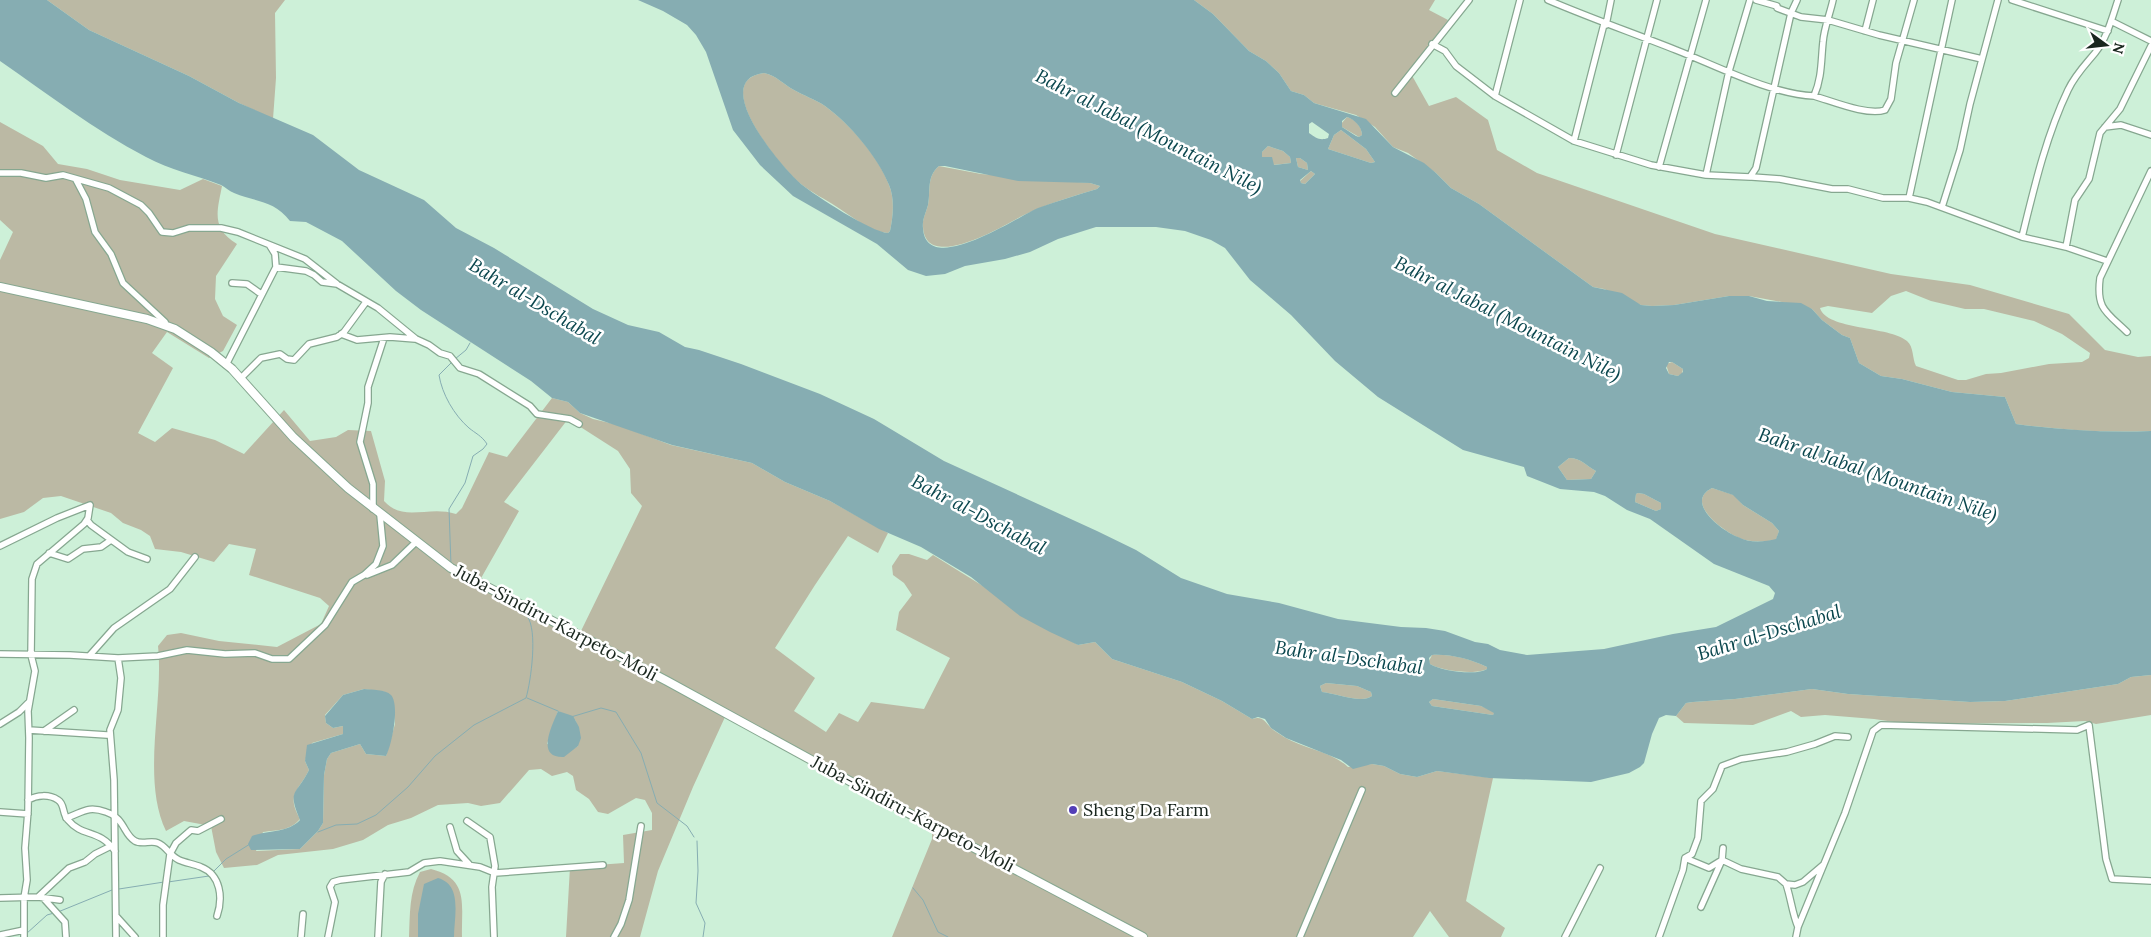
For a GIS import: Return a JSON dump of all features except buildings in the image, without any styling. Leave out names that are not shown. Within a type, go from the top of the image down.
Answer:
[{"type":"main road","name":"Juba-Sindiru-Karpeto-Moli","points":[[0,287],[162,324],[201,344],[226,364],[300,443],[348,488],[416,542],[465,576],[676,685],[1143,937]]},
{"type":"street","points":[[1395,93],[1432,44],[1469,0]]},
{"type":"street","points":[[1495,96],[1520,0]]},
{"type":"street","points":[[1548,0],[1605,24],[1774,88],[1797,95],[1814,96],[1877,112],[1885,110],[1891,98],[1896,63],[1914,0]]},
{"type":"street","points":[[1574,141],[1612,0]]},
{"type":"street","points":[[1616,155],[1657,0]]},
{"type":"street","points":[[1659,167],[1706,0]]},
{"type":"street","points":[[1706,175],[1729,71],[1750,0]]},
{"type":"street","points":[[1756,0],[1801,17],[1828,20],[1940,51],[1982,58]]},
{"type":"street","points":[[1752,177],[1756,168],[1791,13],[1797,0]]},
{"type":"street","points":[[1814,96],[1822,68],[1823,41],[1833,0]]},
{"type":"street","points":[[1864,31],[1873,0]]},
{"type":"street","points":[[1909,198],[1952,0]]},
{"type":"street","points":[[1942,207],[1960,150],[1998,0]]},
{"type":"street","points":[[2012,0],[2108,32]]},
{"type":"street","points":[[2039,0],[2039,8]]},
{"type":"street","points":[[2022,237],[2039,168],[2065,95],[2074,78],[2096,53],[2108,32],[2118,0]]},
{"type":"street","points":[[2111,21],[2151,41]]},
{"type":"street","points":[[1432,44],[1445,51],[1456,66],[1495,96],[1574,141],[1616,155],[1659,167],[1706,175],[1788,180],[1883,198],[1909,198],[1942,207],[2022,237],[2066,247],[2107,261]]},
{"type":"street","points":[[2066,247],[2075,200],[2089,179],[2100,133],[2120,109],[2151,46]]},
{"type":"street","points":[[2105,127],[2121,125],[2151,135]]},
{"type":"street","points":[[2127,332],[2105,311],[2100,302],[2098,295],[2100,278],[2151,172]]},
{"type":"street","points":[[0,173],[21,173],[46,178],[63,175],[109,188],[132,199],[149,213],[162,232],[172,233],[189,228],[221,228],[305,259],[337,284],[378,308],[416,339],[440,353],[450,356],[460,368],[479,374],[530,406],[537,414],[545,417],[570,419],[579,424]]},
{"type":"street","points":[[75,179],[86,199],[95,232],[111,254],[123,283],[165,322]]},
{"type":"street","points":[[226,364],[276,267],[275,254],[269,245]]},
{"type":"street","points":[[276,267],[306,272],[314,275],[322,282],[337,284]]},
{"type":"street","points":[[232,284],[247,284],[261,294]]},
{"type":"street","points":[[240,379],[262,358],[280,354],[287,359],[294,360],[309,344],[337,337],[366,302]]},
{"type":"street","points":[[341,334],[358,340],[384,338],[416,339]]},
{"type":"street","points":[[373,509],[373,484],[360,442],[368,403],[368,386],[384,338]]},
{"type":"street","points":[[0,546],[57,518],[90,505],[87,520],[78,530],[68,536],[37,564],[32,579],[31,655],[34,663],[35,679],[28,703],[28,814],[25,842],[27,880],[24,898],[24,934],[0,935]]},
{"type":"street","points":[[364,575],[376,564],[383,546],[380,514]]},
{"type":"street","points":[[87,520],[128,552],[147,559]]},
{"type":"street","points":[[49,553],[68,559],[83,549],[101,547],[111,540]]},
{"type":"street","points":[[2,653],[90,655],[118,658],[158,656],[187,650],[224,654],[255,653],[272,659],[289,659],[325,625],[352,582],[364,575],[392,565],[416,542]]},
{"type":"street","points":[[90,655],[114,628],[170,589],[195,556]]},
{"type":"street","points":[[116,937],[113,849],[115,816],[110,730],[118,710],[121,678],[118,658]]},
{"type":"street","points":[[0,724],[20,712],[28,703]]},
{"type":"street","points":[[44,731],[74,710]]},
{"type":"street","points":[[1796,937],[1798,927],[1845,813],[1873,731],[1878,726],[2077,730],[2089,725],[2106,859],[2112,879],[2151,881]]},
{"type":"street","points":[[29,730],[107,735]]},
{"type":"street","points":[[1685,858],[1692,854],[1697,844],[1701,801],[1713,789],[1722,766],[1744,758],[1787,752],[1835,736],[1848,737]]},
{"type":"street","points":[[1300,937],[1362,790]]},
{"type":"street","points":[[28,800],[40,796],[57,799],[61,802],[66,818],[82,832],[100,837],[113,849]]},
{"type":"street","points":[[66,818],[84,810],[100,810],[115,816],[124,824],[130,836],[136,842],[158,843],[178,860],[201,866],[211,874],[222,898],[217,916]]},
{"type":"street","points":[[0,812],[28,814]]},
{"type":"street","points":[[163,937],[163,905],[170,854],[176,843],[191,830],[198,831],[221,819]]},
{"type":"street","points":[[467,821],[490,837],[494,857],[492,887],[494,937]]},
{"type":"street","points":[[614,937],[621,924],[629,900],[641,826]]},
{"type":"street","points":[[450,827],[457,851],[471,866]]},
{"type":"street","points":[[1701,907],[1722,860],[1723,848]]},
{"type":"street","points":[[41,898],[69,868],[85,862],[95,854],[113,849]]},
{"type":"street","points":[[1685,858],[1709,868],[1722,860]]},
{"type":"street","points":[[1659,937],[1683,870],[1685,858]]},
{"type":"street","points":[[1722,860],[1755,874],[1778,878],[1786,884],[1795,885],[1803,882],[1824,864]]},
{"type":"street","points":[[328,937],[335,902],[329,889],[331,884],[340,880],[409,872],[427,862],[446,861],[494,873],[603,865]]},
{"type":"street","points":[[1565,937],[1600,868]]},
{"type":"street","points":[[378,937],[381,882],[385,874]]},
{"type":"street","points":[[1786,884],[1798,927]]},
{"type":"street","points":[[0,898],[60,900]]},
{"type":"street","points":[[41,898],[65,922],[66,937]]},
{"type":"street","points":[[301,937],[303,914]]},
{"type":"street","points":[[116,916],[135,937]]},
{"type":"shaded area","points":[[47,0],[285,0],[275,13],[276,78],[273,119],[189,76],[89,30]]},
{"type":"shaded area","points":[[1194,0],[1435,0],[1429,10],[1448,20],[1410,72],[1429,106],[1456,97],[1488,120],[1497,150],[1537,173],[1715,234],[1891,274],[1970,285],[2069,314],[2105,350],[2138,357],[2151,356],[2151,431],[2117,432],[2016,424],[2005,397],[1952,392],[1902,379],[1881,376],[1859,363],[1850,338],[1842,335],[1822,320],[1812,309],[1749,296],[1729,296],[1674,305],[1641,305],[1604,289],[1593,287],[1479,204],[1451,188],[1436,173],[1408,153],[1393,147],[1375,127],[1356,115],[1314,103],[1304,95],[1291,91],[1279,73],[1266,61],[1249,51],[1213,14]],"holes":[[[1906,291],[1931,301],[1965,309],[1984,309],[2034,321],[2062,334],[2090,353],[2089,358],[2082,362],[2049,364],[1958,380],[1916,366],[1909,343],[1899,336],[1834,320],[1825,315],[1820,308],[1828,306],[1872,313],[1891,296]]]},
{"type":"shaded area","points":[[764,73],[773,76],[794,90],[825,106],[853,131],[871,152],[891,190],[893,214],[888,233],[867,227],[810,190],[801,184],[779,161],[754,125],[746,107],[743,91],[748,79]]},
{"type":"shaded area","points":[[1347,117],[1358,124],[1362,135],[1359,137],[1342,127],[1341,124]]},
{"type":"shaded area","points":[[0,122],[43,146],[58,164],[87,169],[120,180],[180,190],[203,179],[222,186],[218,219],[223,232],[237,244],[216,276],[215,299],[223,316],[237,325],[223,351],[209,358],[167,332],[152,353],[173,368],[138,433],[155,442],[172,428],[215,440],[244,454],[284,410],[310,441],[336,437],[348,430],[371,431],[385,481],[384,501],[392,508],[408,512],[436,511],[456,514],[462,508],[489,452],[507,457],[552,398],[568,402],[580,413],[593,419],[618,425],[671,445],[752,463],[785,482],[830,501],[888,533],[878,553],[848,536],[775,648],[815,678],[794,711],[826,732],[839,713],[858,722],[871,702],[924,709],[950,658],[896,630],[899,612],[912,595],[904,583],[893,575],[892,566],[900,554],[909,554],[927,560],[933,555],[1078,645],[1095,642],[1112,659],[1182,682],[1222,701],[1252,719],[1256,718],[1265,721],[1272,729],[1284,737],[1334,757],[1348,767],[1372,764],[1384,766],[1400,774],[1417,777],[1437,771],[1493,778],[1466,901],[1505,928],[1501,937],[1449,937],[1430,911],[1413,937],[892,937],[932,839],[932,832],[725,717],[658,871],[640,937],[566,937],[570,867],[624,863],[623,835],[652,830],[652,813],[645,800],[636,798],[608,814],[598,812],[589,799],[576,790],[573,776],[567,772],[552,776],[541,769],[529,770],[500,803],[481,806],[468,803],[438,805],[411,818],[388,825],[363,840],[333,849],[278,855],[257,865],[224,868],[216,852],[211,826],[184,821],[166,831],[159,810],[155,788],[154,765],[159,668],[158,646],[167,635],[181,633],[219,641],[277,647],[321,624],[329,606],[320,598],[249,575],[256,549],[229,544],[214,562],[181,552],[155,549],[150,536],[141,530],[123,523],[111,513],[61,496],[43,498],[24,512],[0,519],[0,260],[13,232],[0,220]],"holes":[[[568,419],[618,451],[630,469],[631,493],[642,506],[581,631],[480,580],[519,511],[504,502]],[[364,689],[385,692],[393,700],[395,724],[386,756],[366,754],[360,744],[331,753],[327,759],[324,775],[323,823],[318,831],[300,849],[256,851],[263,832],[288,828],[300,819],[296,811],[294,798],[309,770],[305,761],[312,743],[343,734],[343,726],[333,728],[326,723],[325,715],[343,695]],[[558,711],[576,721],[578,746],[571,750],[547,744]]]},
{"type":"shaded area","points":[[1341,130],[1366,149],[1375,162],[1371,163],[1328,149],[1334,135]]},
{"type":"shaded area","points":[[1268,146],[1283,151],[1290,157],[1291,163],[1273,165],[1262,157],[1262,152]]},
{"type":"shaded area","points":[[1296,158],[1300,158],[1307,163],[1308,170],[1298,167]]},
{"type":"shaded area","points":[[939,166],[981,174],[1090,183],[1100,186],[1097,189],[1060,200],[1033,211],[968,242],[952,246],[938,246],[927,240],[923,224],[932,175]]},
{"type":"shaded area","points":[[1311,171],[1315,174],[1305,184],[1301,183],[1300,181]]},
{"type":"shaded area","points":[[1672,362],[1683,369],[1682,374],[1678,376],[1669,374],[1666,364]]},
{"type":"shaded area","points":[[1569,458],[1580,461],[1596,471],[1591,479],[1567,480],[1558,467]]},
{"type":"shaded area","points":[[1712,488],[1734,495],[1743,505],[1772,523],[1779,531],[1776,540],[1756,542],[1742,539],[1715,522],[1708,515],[1702,501],[1704,494]]},
{"type":"shaded area","points":[[1638,493],[1661,503],[1661,509],[1656,511],[1635,502],[1636,494]]},
{"type":"shaded area","points":[[1432,655],[1446,655],[1467,659],[1487,667],[1487,669],[1467,672],[1442,669],[1430,664],[1429,661]]},
{"type":"shaded area","points":[[2151,675],[2151,715],[2096,724],[2085,721],[1908,724],[1825,715],[1801,717],[1791,711],[1753,725],[1684,723],[1676,716],[1686,703],[1812,689],[1848,694],[1970,702],[2005,701],[2118,684],[2131,677]]},
{"type":"shaded area","points":[[1326,683],[1357,686],[1371,692],[1372,696],[1355,699],[1322,692],[1320,686]]},
{"type":"shaded area","points":[[1433,699],[1481,706],[1495,712],[1493,715],[1432,706],[1429,702]]},
{"type":"shaded area","points":[[431,869],[443,873],[458,886],[462,904],[462,937],[409,937],[411,904],[416,880],[420,872]]},
{"type":"water","points":[[0,0],[47,0],[89,30],[189,76],[239,103],[313,135],[359,170],[424,200],[456,228],[494,248],[593,309],[628,325],[659,332],[685,347],[741,364],[820,394],[874,419],[944,461],[1136,550],[1181,578],[1227,594],[1279,603],[1338,619],[1445,631],[1475,642],[1488,644],[1500,650],[1527,655],[1604,649],[1716,627],[1773,599],[1775,593],[1769,586],[1714,564],[1650,519],[1627,510],[1605,496],[1594,492],[1560,489],[1527,476],[1524,467],[1463,450],[1378,397],[1335,361],[1291,315],[1250,280],[1225,248],[1211,240],[1185,231],[1156,227],[1096,227],[1058,239],[1030,252],[1005,259],[965,266],[945,274],[926,276],[908,270],[877,244],[793,196],[760,165],[733,130],[706,52],[696,35],[687,25],[663,11],[638,0],[1194,0],[1213,14],[1249,51],[1266,61],[1279,73],[1291,91],[1304,95],[1314,103],[1366,119],[1393,147],[1424,163],[1451,188],[1479,204],[1593,287],[1622,293],[1641,305],[1652,306],[1674,305],[1729,296],[1749,296],[1767,301],[1801,303],[1812,309],[1822,320],[1842,335],[1850,338],[1859,363],[1881,376],[1902,379],[1952,392],[2005,397],[2016,424],[2118,432],[2151,431],[2151,675],[2131,677],[2118,684],[2005,701],[1970,702],[1848,694],[1812,689],[1686,703],[1676,716],[1666,715],[1659,718],[1652,734],[1644,763],[1640,767],[1629,773],[1591,782],[1489,778],[1437,771],[1417,777],[1400,774],[1384,766],[1372,764],[1353,769],[1341,760],[1286,738],[1271,728],[1265,719],[1258,717],[1252,719],[1222,701],[1182,682],[1112,659],[1095,642],[1078,645],[1050,632],[1020,616],[971,577],[921,547],[879,529],[830,501],[785,482],[752,463],[672,445],[580,413],[568,402],[552,398],[531,381],[421,310],[396,291],[342,241],[306,222],[290,221],[278,209],[264,202],[234,193],[221,185],[146,157],[90,123],[0,61]],"holes":[[[764,73],[773,76],[834,113],[862,141],[884,174],[891,190],[893,202],[890,231],[888,233],[869,227],[831,205],[801,184],[766,144],[754,125],[746,107],[743,91],[748,79]],[[1347,117],[1355,121],[1361,129],[1362,135],[1356,136],[1342,127],[1342,121]],[[1312,122],[1329,134],[1328,138],[1320,139],[1309,133],[1309,124]],[[1341,130],[1366,149],[1375,162],[1371,163],[1328,149],[1334,135]],[[1268,146],[1283,151],[1290,157],[1291,163],[1274,165],[1272,157],[1262,157],[1262,152]],[[1296,158],[1300,158],[1307,163],[1308,170],[1298,167]],[[939,166],[945,166],[1018,181],[1090,183],[1100,186],[1097,189],[1038,208],[974,240],[956,246],[940,248],[928,242],[923,228],[931,179]],[[1311,171],[1315,174],[1305,184],[1301,183],[1300,180]],[[1669,362],[1683,369],[1683,372],[1678,376],[1669,374],[1666,368]],[[1569,458],[1577,459],[1596,471],[1591,479],[1567,480],[1558,467]],[[1712,488],[1733,495],[1743,505],[1772,523],[1779,531],[1776,539],[1757,541],[1742,539],[1715,523],[1708,516],[1702,501],[1704,494]],[[1636,494],[1644,494],[1661,503],[1661,509],[1656,511],[1635,502]],[[1432,655],[1446,655],[1467,659],[1487,667],[1487,669],[1467,672],[1450,671],[1430,664],[1429,658]],[[1326,683],[1357,686],[1371,692],[1372,696],[1368,698],[1355,699],[1322,692],[1320,686]],[[1433,699],[1481,706],[1494,713],[1493,715],[1432,706],[1429,702]]]},
{"type":"water","points":[[364,689],[385,692],[391,695],[394,700],[394,725],[391,743],[386,756],[366,754],[360,744],[331,753],[327,759],[324,775],[323,823],[318,831],[300,849],[251,850],[248,844],[252,836],[290,827],[300,820],[294,803],[294,797],[309,770],[305,761],[307,745],[343,734],[343,726],[333,728],[326,723],[325,716],[343,695]]},
{"type":"water","points":[[558,711],[573,716],[579,727],[581,738],[578,746],[564,757],[555,756],[548,747],[550,732]]},
{"type":"water","points":[[438,878],[451,887],[454,894],[456,911],[454,937],[418,937],[418,914],[424,884]]},
{"type":"waterway","points":[[455,359],[466,350],[470,343]]},
{"type":"waterway","points":[[451,565],[449,509],[465,483],[473,456],[487,444],[458,417],[446,397],[439,375],[452,362]]},
{"type":"waterway","points":[[452,573],[455,579]]},
{"type":"waterway","points":[[466,583],[492,593]]},
{"type":"waterway","points":[[318,832],[336,825],[357,824],[376,815],[408,787],[435,756],[474,725],[526,698],[530,680],[532,632],[527,616],[515,606]]},
{"type":"waterway","points":[[527,698],[558,711]]},
{"type":"waterway","points":[[571,717],[601,708],[616,712],[641,753],[657,803],[687,826],[694,837]]},
{"type":"waterway","points":[[697,841],[696,903],[705,923],[703,937]]},
{"type":"waterway","points":[[213,872],[226,859],[250,844]]},
{"type":"waterway","points":[[168,882],[209,876]]},
{"type":"waterway","points":[[119,889],[164,882]]},
{"type":"waterway","points":[[913,888],[923,900],[938,932],[948,937]]},
{"type":"waterway","points":[[58,912],[112,890]]},
{"type":"waterway","points":[[26,934],[47,915],[54,913]]},
{"type":"place","name":"Sheng Da Farm","points":[[1073,810]]},
{"type":"water label","name":"Bahr al Jabal (Mountain Nile)","points":[[1149,131]]},
{"type":"water label","name":"Bahr al-Dschabal","points":[[535,301]]},
{"type":"water label","name":"Bahr al Jabal (Mountain Nile)","points":[[1508,318]]},
{"type":"water label","name":"Bahr al Jabal (Mountain Nile)","points":[[1878,474]]},
{"type":"water label","name":"Bahr al-Dschabal","points":[[979,514]]},
{"type":"water label","name":"Bahr al-Dschabal","points":[[1769,632]]},
{"type":"water label","name":"Bahr al-Dschabal","points":[[1349,657]]}]
